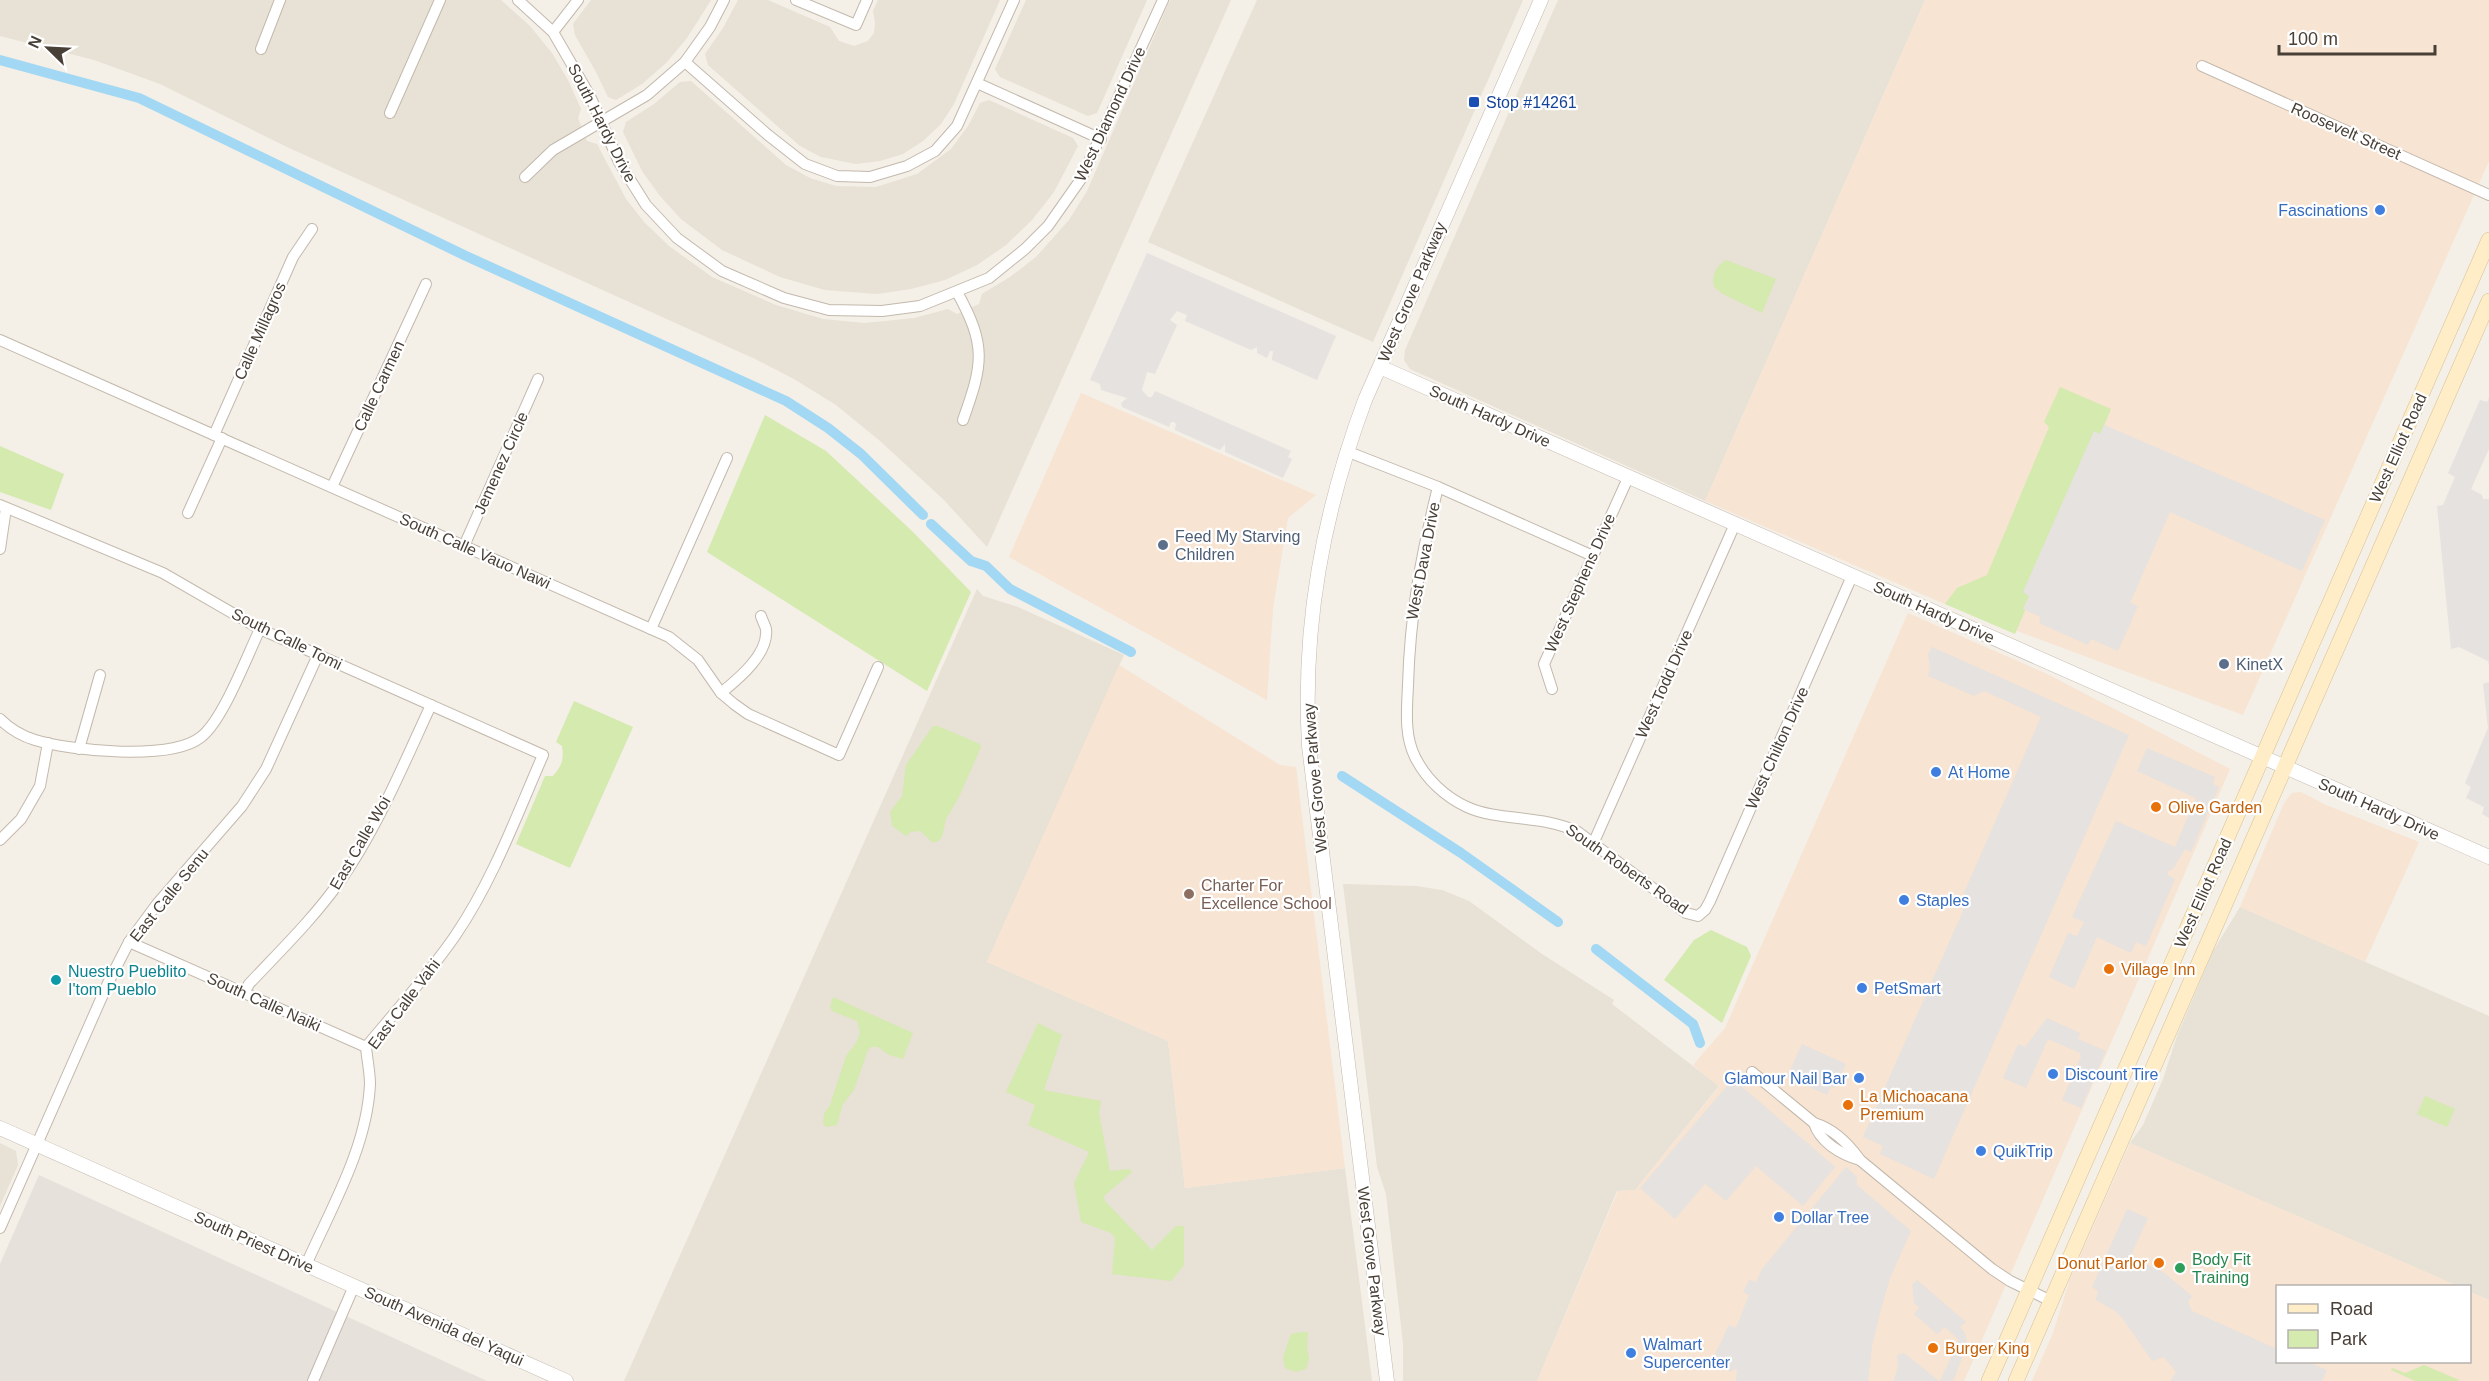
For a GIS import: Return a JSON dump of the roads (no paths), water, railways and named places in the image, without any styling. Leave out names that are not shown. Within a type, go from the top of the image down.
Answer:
[{"type":"main road","name":"West Elliot Road","points":[[1989,1381],[2489,240]]},
{"type":"main road","name":"West Elliot Road","points":[[2016,1381],[2489,301]]},
{"type":"street","points":[[261,49],[280,0]]},
{"type":"street","points":[[390,113],[440,0]]},
{"type":"street","name":"South Hardy Drive","points":[[518,0],[554,32],[590,96],[619,162],[646,205],[677,238],[723,271],[784,298],[828,310],[882,311],[911,307],[957,292]]},
{"type":"street","points":[[554,32],[579,0]]},
{"type":"street","points":[[525,177],[553,150],[647,95],[685,62],[710,27],[724,0]]},
{"type":"street","points":[[796,0],[856,25],[867,0]]},
{"type":"street","points":[[685,62],[768,135],[805,164],[837,176],[870,177],[907,166],[934,151],[957,126],[1014,0]]},
{"type":"street","name":"West Diamond Drive","points":[[957,292],[989,278],[1025,249],[1048,226],[1081,179],[1163,0]]},
{"type":"street","name":"West Grove Parkway","points":[[1387,1381],[1309,746],[1308,674],[1314,595],[1327,519],[1346,451],[1541,0]]},
{"type":"street","name":"Roosevelt Street","points":[[2202,66],[2489,195]]},
{"type":"street","points":[[977,83],[1101,139]]},
{"type":"street","name":"Calle Millagros","points":[[189,513],[293,257],[312,229]]},
{"type":"street","name":"Calle Carmen","points":[[332,487],[426,284]]},
{"type":"street","points":[[957,292],[973,321],[978,341],[979,367],[963,420]]},
{"type":"street","name":"South Calle Vauo Nawi","points":[[0,340],[669,637],[698,660],[721,693],[748,714],[839,754],[878,667]]},
{"type":"street","name":"South Hardy Drive","points":[[1380,368],[2489,857]]},
{"type":"street","name":"Jemenez Circle","points":[[464,546],[538,379]]},
{"type":"street","points":[[1346,451],[1438,487],[1593,556]]},
{"type":"street","points":[[651,629],[727,458]]},
{"type":"street","name":"West Stephens Drive","points":[[1552,689],[1544,664],[1628,478]]},
{"type":"street","name":"West Dava Drive","points":[[1426,775],[1414,756],[1407,725],[1409,634],[1419,567],[1438,487]]},
{"type":"street","points":[[0,549],[3,506]]},
{"type":"street","name":"South Calle Tomi","points":[[3,506],[163,573],[260,629],[543,755]]},
{"type":"street","name":"West Todd Drive","points":[[1593,844],[1735,524]]},
{"type":"street","name":"West Chilton Drive","points":[[1698,916],[1710,901],[1852,576]]},
{"type":"street","points":[[721,693],[750,669],[760,652],[766,630],[761,616]]},
{"type":"street","points":[[0,719],[8,727],[33,739],[79,749],[164,750],[201,738],[219,714],[260,629]]},
{"type":"street","name":"East Calle Senu","points":[[0,1228],[108,983],[129,942],[157,904],[242,806],[266,769],[318,655]]},
{"type":"street","points":[[79,749],[100,675]]},
{"type":"street","name":"East Calle Woi","points":[[244,993],[249,984],[300,931],[341,880],[375,820],[431,705]]},
{"type":"street","points":[[0,840],[21,819],[40,786],[48,743]]},
{"type":"street","name":"East Calle Vahi","points":[[306,1265],[359,1144],[367,1113],[370,1082],[366,1047],[431,969],[476,903],[495,868],[543,755]]},
{"type":"street","name":"South Roberts Road","points":[[1426,775],[1444,794],[1469,808],[1560,823],[1578,832],[1686,913],[1698,916]]},
{"type":"street","name":"South Calle Naiki","points":[[129,942],[366,1047]]},
{"type":"street","points":[[1752,1072],[1814,1122],[1826,1127],[1850,1146],[1860,1160],[1992,1269],[2028,1291],[2051,1301]]},
{"type":"street","points":[[0,1128],[36,1145]]},
{"type":"street","name":"South Priest Drive","points":[[36,1145],[354,1287]]},
{"type":"street","points":[[313,1381],[354,1287]]},
{"type":"street","name":"South Avenida del Yaqui","points":[[354,1287],[566,1381]]},
{"type":"waterway","points":[[0,60],[139,98],[466,256],[786,401],[828,428],[861,454],[923,515]]},
{"type":"waterway","points":[[931,524],[971,561],[986,566],[1010,589],[1131,652]]},
{"type":"waterway","points":[[1342,776],[1461,853],[1558,922]]},
{"type":"waterway","points":[[1596,949],[1693,1024],[1700,1043]]},
{"type":"place","name":"Stop #14261","points":[[1474,102]]},
{"type":"place","name":"Fascinations","points":[[2380,210]]},
{"type":"place","name":"Feed My Starving Children","points":[[1163,545]]},
{"type":"place","name":"KinetX","points":[[2224,664]]},
{"type":"place","name":"At Home","points":[[1936,772]]},
{"type":"place","name":"Olive Garden","points":[[2156,807]]},
{"type":"place","name":"Charter For Excellence School","points":[[1189,894]]},
{"type":"place","name":"Staples","points":[[1904,900]]},
{"type":"place","name":"Village Inn","points":[[2109,969]]},
{"type":"place","name":"Nuestro Pueblito I'tom Pueblo","points":[[56,980]]},
{"type":"place","name":"PetSmart","points":[[1862,988]]},
{"type":"place","name":"Discount Tire","points":[[2053,1074]]},
{"type":"place","name":"Glamour Nail Bar","points":[[1859,1078]]},
{"type":"place","name":"La Michoacana Premium","points":[[1848,1105]]},
{"type":"place","name":"QuikTrip","points":[[1981,1151]]},
{"type":"place","name":"Dollar Tree","points":[[1779,1217]]},
{"type":"place","name":"Donut Parlor","points":[[2159,1263]]},
{"type":"place","name":"Body Fit Training","points":[[2180,1268]]},
{"type":"place","name":"Burger King","points":[[1933,1348]]},
{"type":"place","name":"Walmart Supercenter","points":[[1631,1353]]}]
